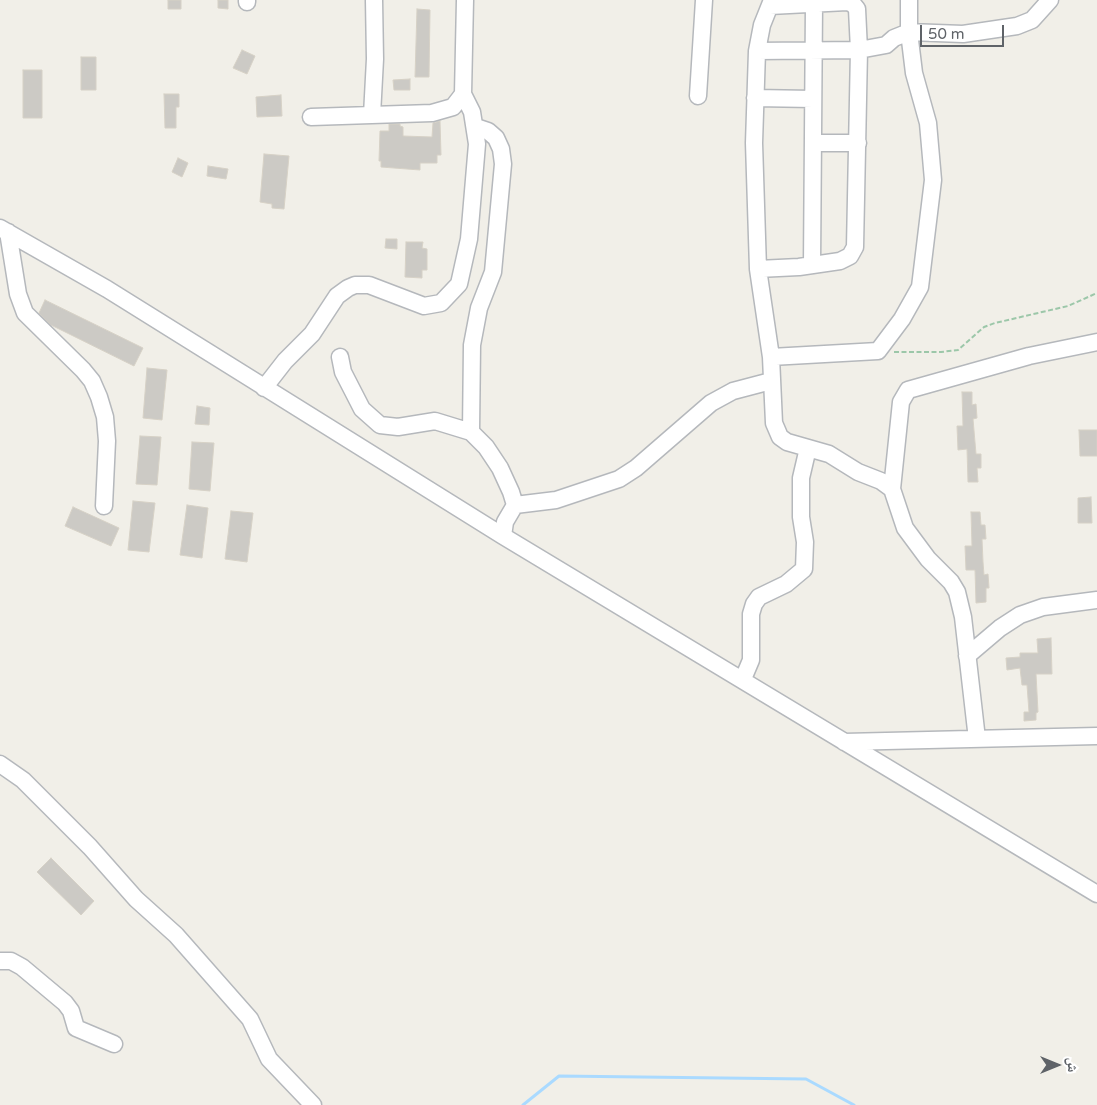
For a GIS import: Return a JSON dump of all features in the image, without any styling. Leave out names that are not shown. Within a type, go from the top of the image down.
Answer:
[{"type":"street","points":[[372,115],[375,59],[374,0]]},
{"type":"street","points":[[264,388],[285,361],[312,334],[337,296],[348,288],[354,285],[369,285],[424,306],[441,303],[459,284],[469,239],[475,182],[476,126],[464,94],[465,0]]},
{"type":"street","points":[[698,96],[704,0]]},
{"type":"street","points":[[771,357],[878,351],[902,319],[920,287],[933,180],[928,124],[914,73],[909,32],[909,0]]},
{"type":"street","points":[[757,51],[859,50],[886,45],[894,38],[909,32],[963,34],[1024,24],[1037,16],[1050,0]]},
{"type":"street","points":[[758,268],[812,265],[840,261],[854,252],[859,50],[858,15],[853,4],[847,2],[814,4],[771,3],[762,25],[757,51],[754,142],[758,268],[771,357],[774,423],[780,437],[795,446],[829,454],[858,472],[881,481],[892,489]]},
{"type":"street","points":[[812,265],[814,4]]},
{"type":"street","points":[[311,117],[438,111],[453,107],[464,94]]},
{"type":"street","points":[[756,98],[813,99]]},
{"type":"street","points":[[471,432],[472,345],[479,308],[494,272],[503,164],[501,149],[496,138],[488,131],[476,126]]},
{"type":"street","points":[[813,143],[858,143]]},
{"type":"street","points":[[4,230],[115,294],[503,536],[1097,894]]},
{"type":"street","points":[[4,230],[18,294],[25,313],[92,381],[100,397],[105,417],[107,441],[104,506]]},
{"type":"street","points":[[977,739],[963,617],[957,592],[951,582],[928,559],[906,528],[892,489],[901,402],[908,390],[1029,356],[1097,342]]},
{"type":"street","points":[[340,357],[343,372],[362,409],[380,425],[398,427],[435,421],[471,432],[486,447],[500,468],[512,492],[515,506]]},
{"type":"street","points":[[503,536],[509,511],[515,506],[556,500],[619,479],[636,468],[711,403],[733,391],[772,382]]},
{"type":"street","points":[[743,679],[751,660],[751,614],[754,604],[759,597],[786,584],[804,569],[805,542],[801,478],[808,448]]},
{"type":"street","points":[[967,656],[1000,628],[1020,615],[1042,607],[1097,600]]},
{"type":"street","points":[[844,742],[1097,736]]},
{"type":"street","points":[[0,764],[22,780],[90,847],[154,917],[176,935],[250,1019],[270,1059],[314,1105]]},
{"type":"street","points":[[0,961],[11,961],[22,967],[65,1003],[71,1010],[76,1028],[114,1044]]},
{"type":"path","points":[[878,351],[941,352],[958,350],[984,327],[995,322],[1068,306],[1097,293]]},
{"type":"building","points":[[168,0],[181,0],[181,9],[168,9]]},
{"type":"building","points":[[218,0],[228,0],[228,9],[218,8]]},
{"type":"building","points":[[417,9],[430,10],[429,77],[415,77]]},
{"type":"building","points":[[242,50],[255,56],[247,74],[233,68]]},
{"type":"building","points":[[81,57],[96,57],[96,90],[81,90]]},
{"type":"building","points":[[23,70],[42,70],[42,118],[23,118]]},
{"type":"building","points":[[410,79],[410,90],[394,90],[393,80]]},
{"type":"building","points":[[164,94],[179,94],[179,107],[176,107],[176,128],[165,128]]},
{"type":"building","points":[[281,95],[282,116],[257,117],[256,97]]},
{"type":"building","points":[[440,121],[441,155],[437,155],[437,163],[420,163],[420,170],[381,167],[381,161],[379,161],[380,131],[389,131],[389,124],[400,124],[403,127],[403,136],[432,137],[433,123]]},
{"type":"building","points":[[264,154],[289,156],[284,209],[272,208],[272,204],[260,202]]},
{"type":"building","points":[[178,158],[188,163],[182,177],[172,172]]},
{"type":"building","points":[[208,166],[228,169],[226,179],[207,176]]},
{"type":"building","points":[[386,239],[397,239],[397,249],[385,248]]},
{"type":"building","points":[[406,242],[423,242],[422,248],[427,249],[427,270],[422,270],[422,278],[405,277]]},
{"type":"building","points":[[45,300],[143,348],[134,366],[51,325],[39,313]]},
{"type":"building","points":[[147,368],[167,370],[162,420],[143,418]]},
{"type":"building","points":[[962,392],[972,392],[972,405],[976,404],[977,418],[973,419],[976,454],[981,454],[981,468],[977,468],[978,482],[968,482],[967,449],[958,450],[957,426],[963,426]]},
{"type":"building","points":[[197,406],[210,408],[209,425],[195,424]]},
{"type":"building","points":[[1079,430],[1097,430],[1097,456],[1080,456]]},
{"type":"building","points":[[140,436],[161,437],[157,485],[136,484]]},
{"type":"building","points":[[192,442],[214,443],[210,491],[189,489]]},
{"type":"building","points":[[1091,497],[1092,523],[1078,523],[1078,498]]},
{"type":"building","points":[[133,501],[155,503],[149,552],[128,550]]},
{"type":"building","points":[[187,505],[208,508],[202,558],[180,555]]},
{"type":"building","points":[[73,507],[119,528],[111,546],[65,526]]},
{"type":"building","points":[[231,511],[253,513],[247,562],[225,559]]},
{"type":"building","points":[[971,512],[980,512],[981,525],[985,525],[986,539],[982,539],[983,562],[984,575],[988,574],[989,588],[986,588],[986,602],[976,603],[975,570],[966,570],[965,546],[972,546]]},
{"type":"building","points":[[1051,638],[1052,674],[1036,674],[1038,712],[1036,713],[1036,720],[1024,721],[1024,712],[1029,712],[1027,685],[1022,685],[1020,668],[1007,670],[1006,658],[1020,657],[1020,653],[1038,653],[1037,639]]},
{"type":"building","points":[[51,858],[94,901],[81,915],[37,872]]},
{"type":"waterway","points":[[523,1105],[559,1076],[806,1079],[854,1105]]}]
